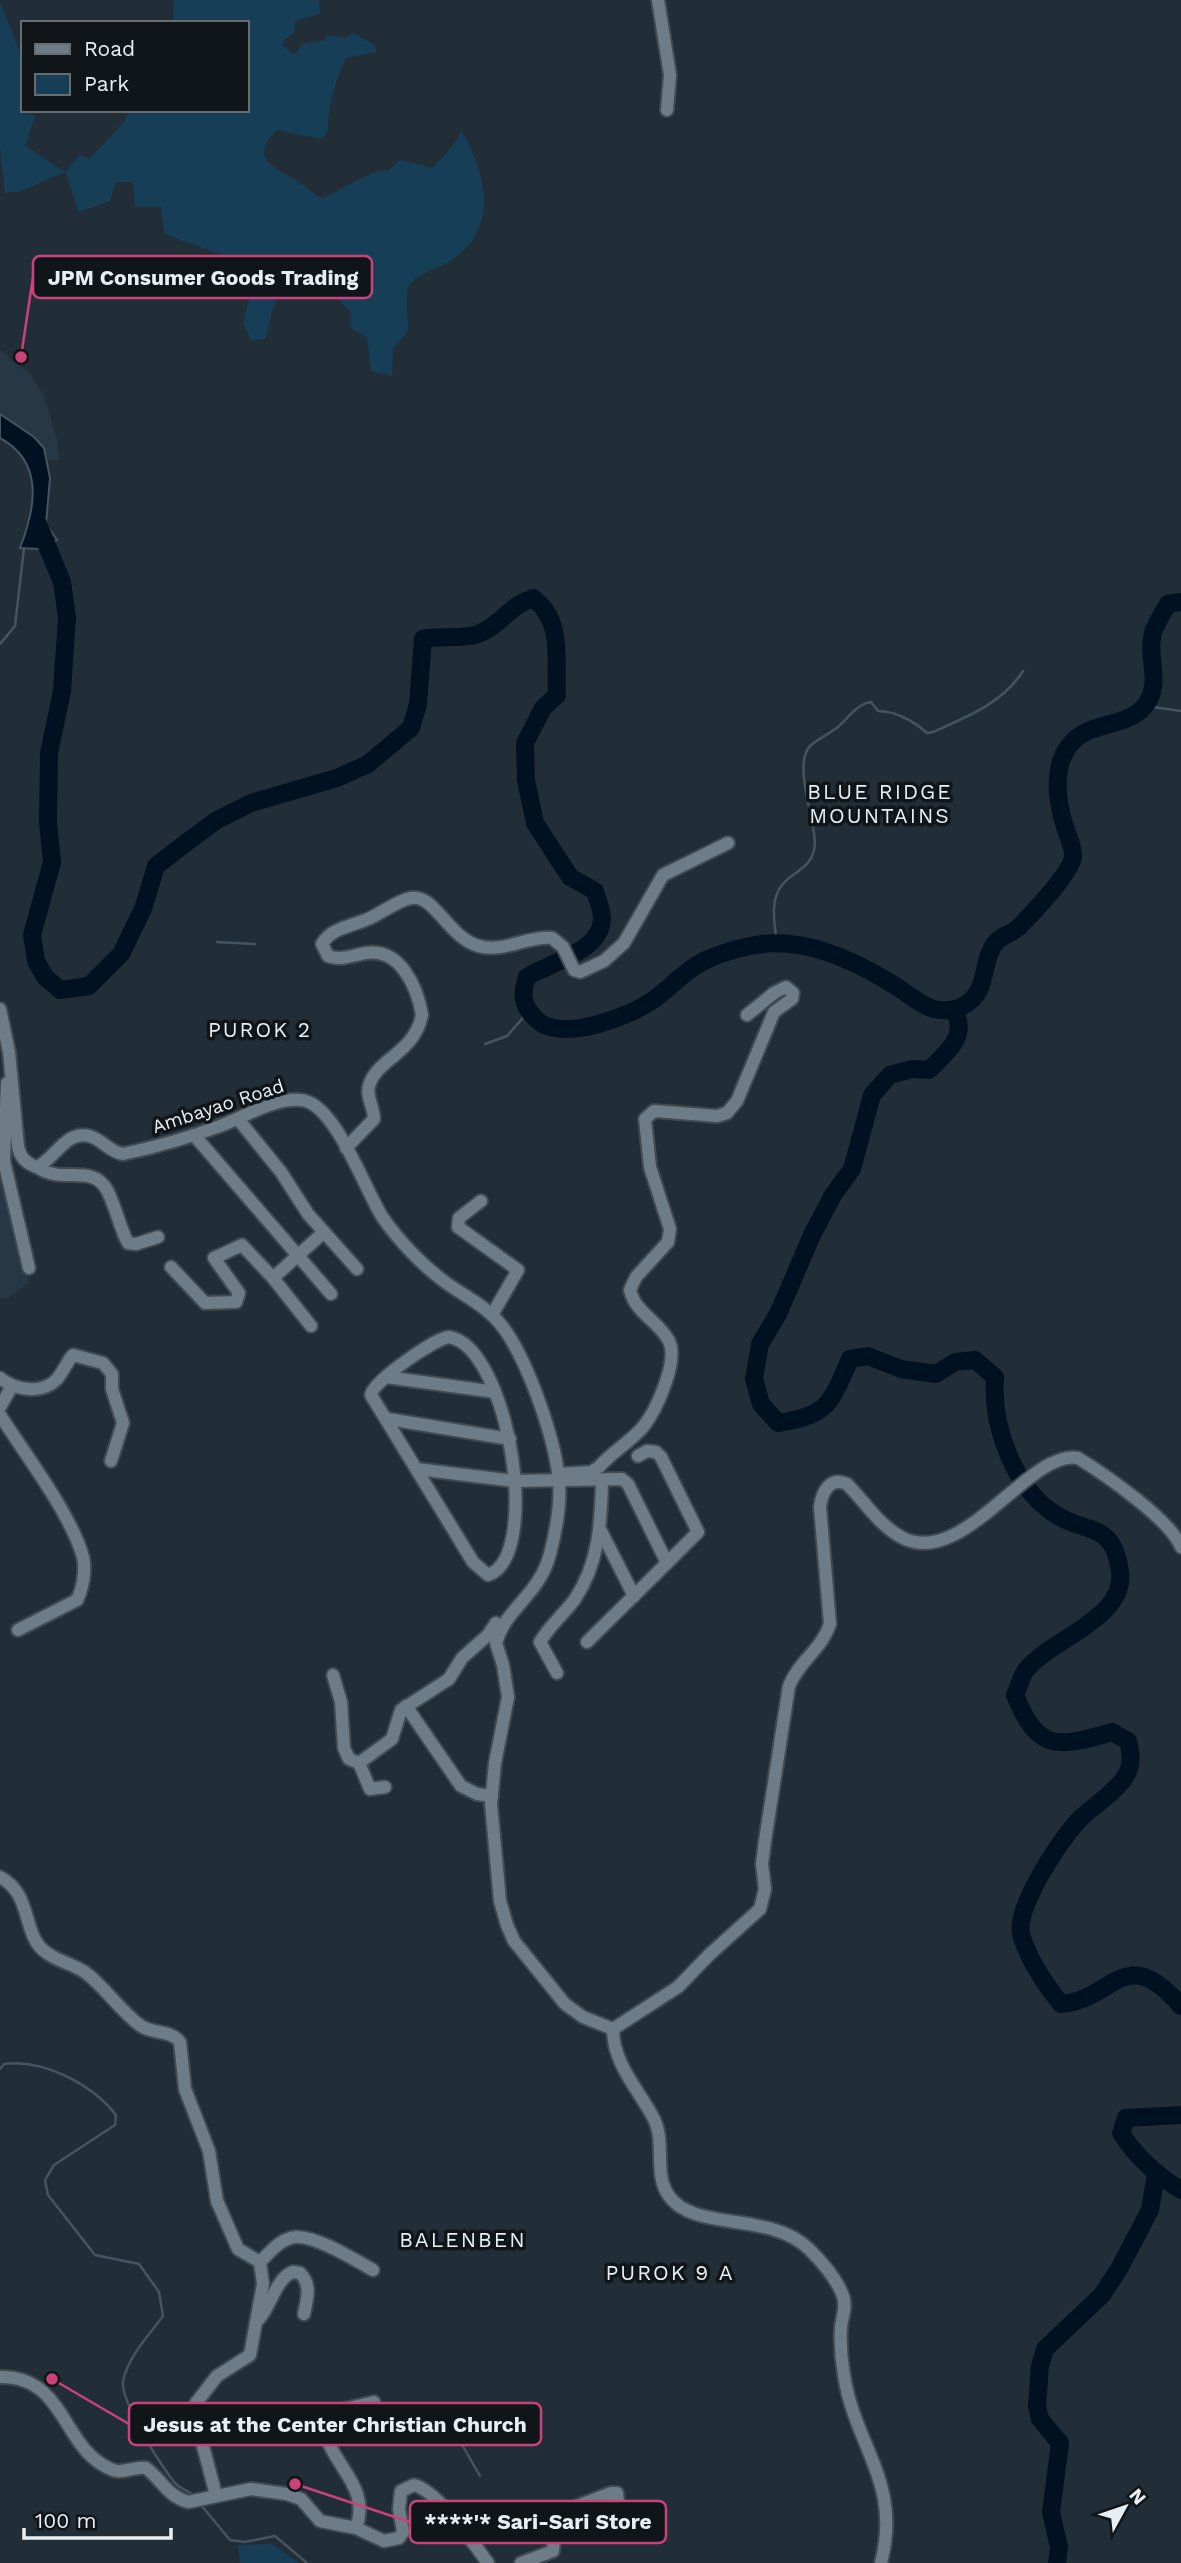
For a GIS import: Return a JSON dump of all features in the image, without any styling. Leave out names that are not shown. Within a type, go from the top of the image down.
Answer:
[{"type":"street","points":[[658,0],[670,75],[667,110]]},
{"type":"street","points":[[346,1149],[374,1119],[368,1088],[373,1077],[411,1042],[422,1015],[404,972],[392,956],[369,953],[335,959],[323,951],[322,944],[330,934],[413,897],[430,903],[455,933],[472,944],[498,948],[544,937],[552,938],[563,947],[574,970],[580,972],[604,961],[634,930],[663,875],[728,843]]},
{"type":"street","points":[[416,1469],[514,1481],[591,1472],[644,1426],[669,1376],[673,1361],[669,1341],[641,1312],[630,1290],[636,1277],[663,1249],[670,1229],[650,1167],[645,1119],[654,1111],[717,1116],[733,1108],[771,1017],[779,1007],[792,999],[792,990],[786,987],[779,989],[747,1015]]},
{"type":"street","points":[[0,1009],[12,1076],[20,1155],[46,1173],[63,1177],[90,1175],[96,1178],[107,1189],[128,1243],[136,1244],[158,1237]]},
{"type":"street","points":[[12,1076],[7,1084],[4,1161],[29,1269]]},
{"type":"street","name":"Ambayao Road","points":[[37,1167],[47,1163],[66,1141],[81,1135],[95,1138],[109,1149],[123,1154],[194,1135],[283,1102],[310,1102],[327,1116],[369,1194],[396,1234],[437,1276],[492,1315],[513,1341],[532,1382],[558,1477],[555,1534],[543,1575],[530,1596],[507,1619],[496,1643],[508,1697],[492,1796],[500,1901],[514,1941],[565,2004],[583,2017],[613,2029]]},
{"type":"street","points":[[238,1119],[281,1171],[297,1201],[357,1269]]},
{"type":"street","points":[[194,1135],[331,1294]]},
{"type":"street","points":[[481,1201],[459,1218],[458,1227],[518,1270],[492,1315]]},
{"type":"street","points":[[274,1278],[324,1232]]},
{"type":"street","points":[[171,1267],[201,1300],[210,1304],[236,1302],[239,1293],[214,1258],[237,1245],[246,1247],[311,1326]]},
{"type":"street","points":[[449,1337],[457,1338],[467,1346],[480,1362],[495,1392],[510,1439],[515,1520],[511,1540],[499,1567],[488,1575],[473,1562],[370,1391],[375,1384],[430,1345],[449,1337]]},
{"type":"street","points":[[0,1378],[12,1386],[24,1389],[49,1384],[58,1378],[73,1355],[103,1363],[112,1374],[112,1389],[123,1423],[111,1461]]},
{"type":"street","points":[[386,1377],[495,1392]]},
{"type":"street","points":[[0,1407],[12,1386]]},
{"type":"street","points":[[0,1415],[62,1511],[83,1559],[82,1586],[77,1600],[18,1630]]},
{"type":"street","points":[[388,1419],[510,1439]]},
{"type":"street","points":[[587,1642],[698,1532],[661,1457],[656,1452],[647,1451],[638,1457]]},
{"type":"street","points":[[881,2563],[888,2518],[880,2475],[846,2392],[840,2350],[845,2304],[842,2294],[808,2248],[793,2238],[761,2224],[709,2217],[678,2206],[664,2186],[661,2142],[655,2121],[624,2069],[613,2039],[613,2029],[678,1987],[760,1909],[765,1889],[762,1864],[789,1686],[799,1666],[822,1641],[830,1624],[820,1507],[824,1491],[835,1482],[847,1484],[890,1529],[902,1538],[924,1542],[951,1536],[984,1517],[1013,1490],[1065,1457],[1078,1458],[1152,1511],[1173,1531],[1181,1547]]},
{"type":"street","points":[[558,1477],[603,1481],[622,1479],[628,1484],[667,1563]]},
{"type":"street","points":[[557,1673],[540,1642],[575,1598],[586,1578],[601,1531],[603,1481]]},
{"type":"street","points":[[601,1531],[634,1595]]},
{"type":"street","points":[[359,1763],[393,1739],[398,1716],[406,1706],[449,1679],[462,1658],[488,1635],[496,1623]]},
{"type":"street","points":[[333,1675],[341,1702],[344,1748],[349,1759],[359,1763],[370,1789],[385,1787]]},
{"type":"street","points":[[406,1706],[461,1786],[477,1794],[492,1796]]},
{"type":"street","points":[[0,1877],[18,1892],[33,1936],[46,1953],[89,1975],[141,2026],[176,2036],[180,2042],[185,2089],[209,2151],[217,2201],[238,2249],[260,2262]]},
{"type":"street","points":[[260,2262],[279,2244],[296,2237],[322,2245],[373,2270]]},
{"type":"street","points":[[211,2497],[194,2412],[196,2403],[217,2376],[250,2355],[263,2284],[260,2262]]},
{"type":"street","points":[[258,2319],[270,2305],[283,2279],[293,2272],[300,2273],[306,2281],[308,2291],[304,2314]]},
{"type":"street","points":[[0,2377],[30,2382],[46,2392],[83,2448],[101,2464],[116,2472],[146,2469],[172,2496],[188,2502],[251,2489],[287,2494],[300,2499],[320,2521],[356,2528],[378,2539],[399,2538],[402,2532],[399,2509],[401,2491],[406,2486],[420,2486],[460,2526],[488,2563]]},
{"type":"street","points":[[287,2430],[323,2419],[341,2410],[374,2402]]},
{"type":"street","points":[[323,2419],[329,2447],[344,2468],[361,2501],[362,2509],[356,2528]]},
{"type":"street","points":[[521,2563],[553,2552],[555,2530],[567,2510],[617,2493],[620,2499],[619,2511]]},
{"type":"shaded area","points":[[0,350],[30,374],[44,396],[57,440],[59,460],[48,460],[40,442],[0,414]]},
{"type":"shaded area","points":[[0,414],[34,437],[44,448],[50,478],[46,524],[57,540],[38,549],[20,548],[32,502],[30,473],[14,448],[0,438]]},
{"type":"shaded area","points":[[0,1152],[29,1282],[10,1297],[0,1299]]},
{"type":"green space","points":[[174,0],[319,0],[320,14],[295,21],[294,33],[284,40],[283,45],[293,54],[299,51],[301,44],[325,40],[327,35],[345,38],[354,33],[376,46],[376,52],[346,58],[333,94],[328,131],[321,139],[277,130],[269,139],[264,152],[269,163],[275,168],[323,198],[372,173],[390,170],[399,160],[433,168],[457,140],[461,130],[478,167],[484,204],[481,222],[474,238],[461,253],[410,284],[407,302],[408,331],[393,349],[392,376],[371,371],[367,337],[351,328],[351,313],[330,289],[300,279],[278,298],[265,339],[251,340],[243,323],[249,300],[269,271],[164,234],[161,207],[135,207],[133,182],[116,182],[110,201],[79,212],[65,172],[80,155],[89,159],[124,122],[128,112],[248,112],[248,21],[173,21]]},
{"type":"green space","points":[[0,2],[21,55],[21,112],[35,116],[25,146],[65,172],[20,191],[5,193],[0,148]]},
{"type":"green space","points":[[272,2544],[298,2563],[240,2563],[238,2545]]},
{"type":"waterway","points":[[38,524],[62,582],[67,618],[62,691],[49,753],[48,822],[52,862],[32,935],[36,961],[45,977],[60,990],[89,986],[121,954],[143,909],[156,866],[217,820],[251,803],[337,778],[368,764],[411,728],[418,704],[423,639],[478,634],[533,598],[550,618],[557,655],[557,695],[543,708],[525,743],[526,780],[535,823],[570,877],[595,891],[602,918],[600,930],[584,948],[527,977],[524,995],[528,1009],[536,1019],[547,1026],[560,1029],[593,1025],[625,1015],[650,1002],[704,961],[742,948],[773,943],[827,952],[878,975],[934,1009],[953,1010],[965,1005],[980,989],[989,956],[997,941],[1025,921],[1050,893],[1073,857],[1058,796],[1058,775],[1064,755],[1069,746],[1085,732],[1126,719],[1143,708],[1149,699],[1154,681],[1151,642],[1154,629],[1168,604],[1181,602]]},
{"type":"waterway","points":[[0,644],[15,626],[24,548]]},
{"type":"waterway","points":[[777,943],[775,898],[782,885],[809,862],[814,850],[815,841],[803,767],[805,754],[811,745],[838,727],[857,708],[871,702],[878,711],[898,715],[927,733],[933,732],[971,715],[995,700],[1023,671]]},
{"type":"waterway","points":[[1146,706],[1181,711]]},
{"type":"waterway","points":[[217,942],[255,944]]},
{"type":"waterway","points":[[954,1011],[959,1028],[957,1036],[942,1057],[929,1070],[912,1069],[890,1075],[872,1095],[852,1169],[833,1195],[812,1235],[778,1314],[760,1344],[754,1379],[761,1404],[778,1423],[808,1416],[826,1405],[850,1359],[868,1356],[901,1369],[936,1374],[955,1362],[975,1360],[995,1377],[997,1415],[1002,1435],[1009,1455],[1029,1490],[1042,1505],[1058,1516],[1098,1532],[1112,1544],[1120,1571],[1119,1587],[1112,1602],[1100,1615],[1038,1658],[1024,1673],[1015,1695],[1032,1727],[1042,1736],[1052,1741],[1064,1742],[1112,1732],[1128,1741],[1130,1764],[1125,1777],[1115,1789],[1078,1821],[1050,1858],[1025,1908],[1021,1934],[1038,1971],[1061,2004],[1079,2001],[1119,1979],[1132,1976],[1146,1977],[1162,1987],[1181,2006]]},
{"type":"waterway","points":[[485,1044],[507,1036],[528,1012]]},
{"type":"waterway","points":[[0,2069],[4,2064],[19,2063],[66,2076],[94,2093],[116,2115],[115,2125],[54,2165],[45,2180],[48,2195],[95,2255],[139,2264],[159,2292],[163,2316],[129,2363],[123,2381],[124,2390],[135,2419],[162,2466],[177,2485],[195,2496]]},
{"type":"waterway","points":[[1181,2115],[1126,2118],[1121,2133],[1148,2165],[1181,2190]]},
{"type":"waterway","points":[[1057,2563],[1059,2547],[1051,2512],[1060,2443],[1040,2419],[1037,2406],[1040,2366],[1045,2349],[1102,2295],[1119,2269],[1150,2210],[1156,2174]]},
{"type":"waterway","points":[[459,2429],[461,2443],[480,2476]]},
{"type":"waterway","points":[[201,2505],[230,2540],[245,2542],[275,2536],[307,2563]]},
{"type":"place","name":"JPM Consumer Goods Trading","points":[[21,357]]},
{"type":"place","name":"Jesus at the Center Christian Church","points":[[52,2379]]},
{"type":"place","name":"****'* Sari-Sari Store","points":[[295,2484]]},
{"type":"district","name":"BLUE RIDGE MOUNTAINS","points":[[880,803]]},
{"type":"district","name":"PUROK 2","points":[[260,1029]]},
{"type":"district","name":"BALENBEN","points":[[463,2239]]},
{"type":"district","name":"PUROK 9 A","points":[[670,2272]]}]
